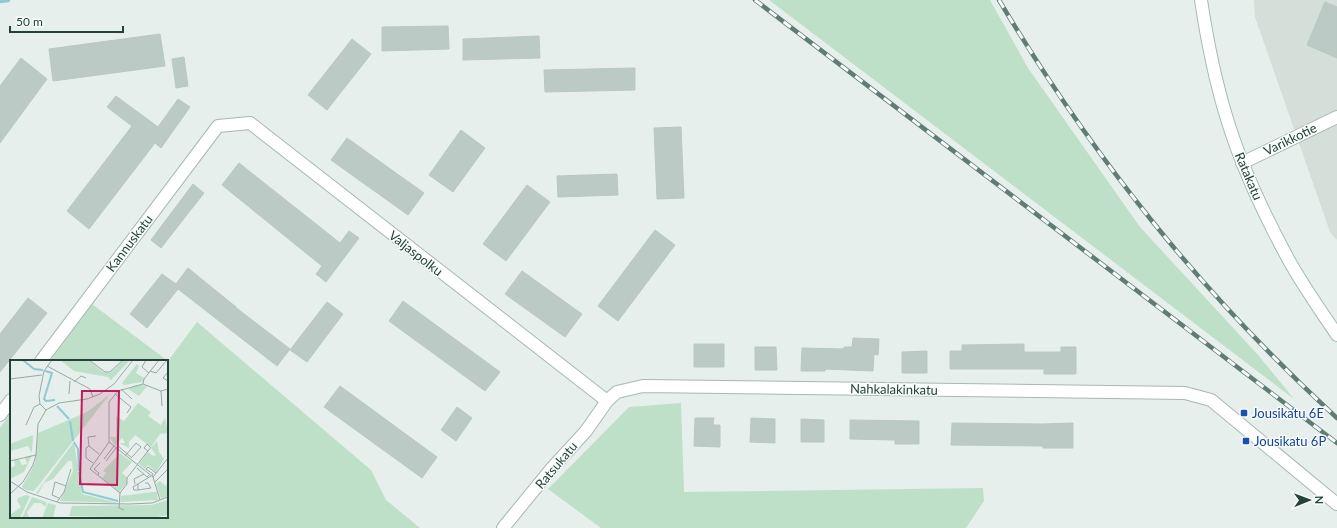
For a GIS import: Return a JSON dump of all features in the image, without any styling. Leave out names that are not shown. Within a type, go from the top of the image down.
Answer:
[{"type":"street","name":"Ratakatu","points":[[1201,0],[1214,72],[1227,120],[1242,162],[1264,212],[1285,254],[1306,289],[1337,335]]},
{"type":"street","name":"Varikkotie","points":[[1242,162],[1337,117]]},
{"type":"street","name":"Valjaspolku","points":[[218,126],[250,123],[608,401]]},
{"type":"street","name":"Kannuskatu","points":[[42,360],[218,126]]},
{"type":"street","name":"Nahkalakinkatu","points":[[608,401],[617,392],[643,386],[1185,393],[1211,400],[1337,504]]},
{"type":"street","points":[[0,415],[10,401]]},
{"type":"street","name":"Ratsukatu","points":[[503,528],[552,468],[586,430],[608,401]]},
{"type":"shaded area","points":[[1254,0],[1337,0],[1337,240],[1330,232],[1255,17]]},
{"type":"green space","points":[[769,0],[990,0],[1028,68],[1140,227],[1259,356],[1294,399]]},
{"type":"green space","points":[[92,304],[167,360],[51,360]]},
{"type":"green space","points":[[197,322],[371,470],[386,500],[420,528],[0,528],[0,428],[10,414],[10,518],[168,518],[168,361]]},
{"type":"green space","points":[[681,403],[684,492],[983,488],[984,501],[966,528],[601,528],[548,489],[629,407]]},
{"type":"building","points":[[1325,2],[1337,7],[1337,58],[1307,45]]},
{"type":"building","points":[[448,26],[449,49],[382,51],[382,27]]},
{"type":"building","points":[[160,34],[165,66],[53,81],[49,49]]},
{"type":"building","points":[[539,36],[540,58],[463,60],[463,39]]},
{"type":"building","points":[[352,39],[371,54],[327,110],[308,95]]},
{"type":"building","points":[[184,57],[188,86],[176,88],[172,59]]},
{"type":"building","points":[[21,58],[47,79],[0,143],[0,86]]},
{"type":"building","points":[[635,68],[635,90],[545,92],[544,70]]},
{"type":"building","points":[[116,96],[158,127],[178,99],[190,107],[161,148],[155,143],[89,229],[67,211],[132,126],[107,107]]},
{"type":"building","points":[[681,127],[684,198],[657,199],[654,128]]},
{"type":"building","points":[[461,130],[485,148],[453,192],[429,175]]},
{"type":"building","points":[[347,138],[424,193],[408,215],[331,160]]},
{"type":"building","points":[[239,163],[340,243],[349,231],[359,238],[326,282],[316,274],[322,266],[222,185]]},
{"type":"building","points":[[617,174],[618,195],[558,197],[557,176]]},
{"type":"building","points":[[193,184],[204,193],[161,248],[151,240]]},
{"type":"building","points":[[527,185],[550,202],[506,261],[483,244]]},
{"type":"building","points":[[655,230],[675,245],[618,321],[598,306]]},
{"type":"building","points":[[188,268],[235,307],[290,349],[277,366],[178,289],[147,328],[130,314],[162,274],[176,284]]},
{"type":"building","points":[[522,271],[582,314],[565,337],[505,294]]},
{"type":"building","points":[[28,298],[47,313],[0,372],[0,334]]},
{"type":"building","points":[[403,301],[500,372],[485,391],[389,321]]},
{"type":"building","points":[[327,302],[343,314],[307,362],[290,350]]},
{"type":"building","points":[[853,338],[879,339],[878,355],[874,354],[873,371],[825,369],[825,371],[801,371],[802,348],[844,349],[844,347],[852,347]]},
{"type":"building","points":[[694,344],[724,344],[724,367],[694,367]]},
{"type":"building","points":[[1024,344],[1024,352],[1061,352],[1061,347],[1076,347],[1076,374],[1044,374],[1044,369],[950,369],[950,351],[962,351],[962,345]]},
{"type":"building","points":[[755,347],[776,347],[777,370],[755,370]]},
{"type":"building","points":[[927,351],[927,373],[902,373],[902,352]]},
{"type":"building","points":[[340,386],[437,457],[422,478],[324,407]]},
{"type":"building","points":[[457,407],[472,418],[456,441],[441,430]]},
{"type":"building","points":[[695,418],[714,418],[713,425],[720,425],[720,447],[694,446]]},
{"type":"building","points":[[751,418],[775,419],[775,443],[750,442]]},
{"type":"building","points":[[801,419],[824,420],[824,442],[801,442]]},
{"type":"building","points":[[850,420],[919,421],[919,444],[895,444],[895,440],[850,439]]},
{"type":"building","points":[[952,423],[1073,423],[1073,448],[1043,448],[1043,446],[951,445]]},
{"type":"waterway","points":[[0,1],[8,0]]},
{"type":"railway","points":[[755,0],[1337,443]]},
{"type":"railway","points":[[999,0],[1072,115],[1153,222],[1240,323],[1337,418]]},
{"type":"place","name":"Jousikatu 6E","points":[[1244,413]]},
{"type":"place","name":"Jousikatu 6P","points":[[1246,441]]}]
